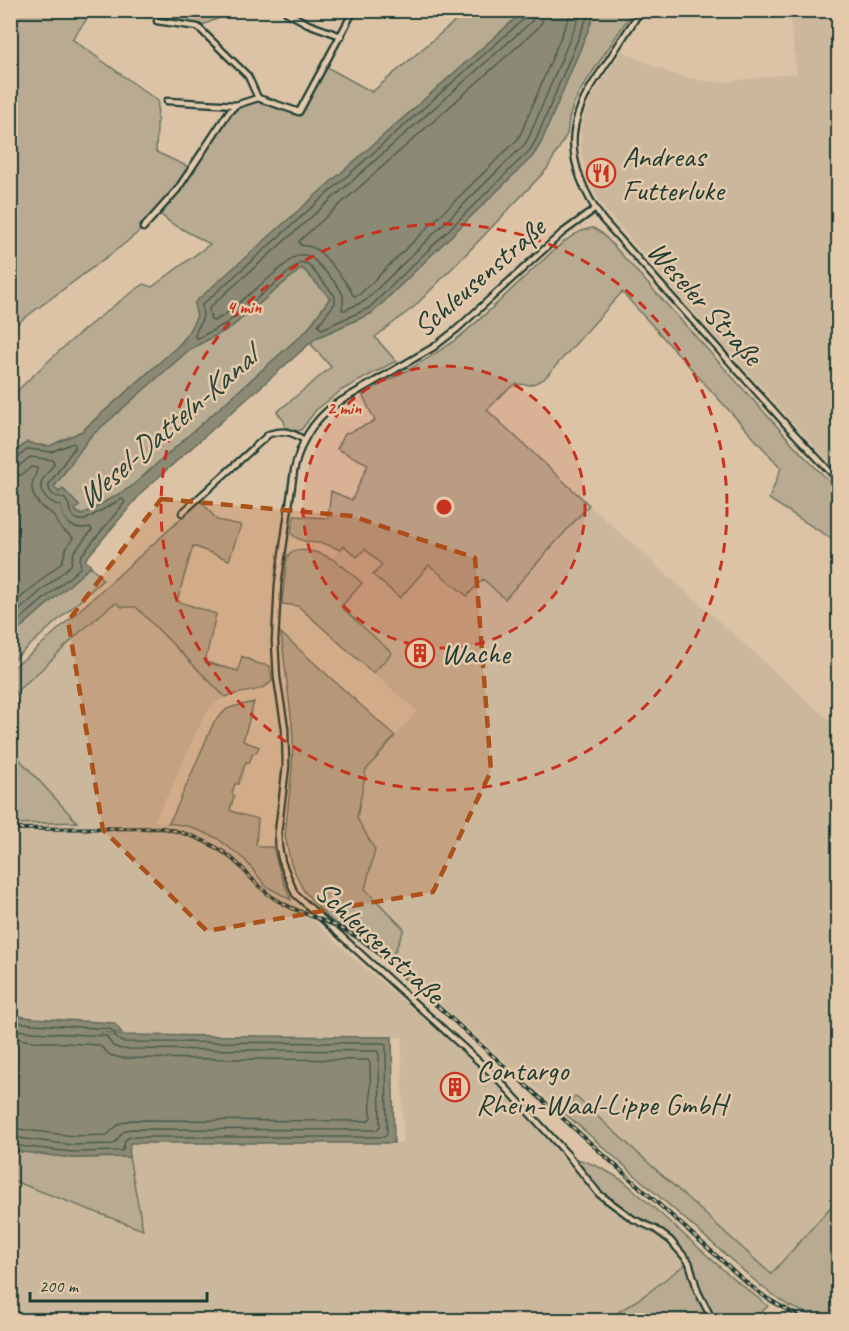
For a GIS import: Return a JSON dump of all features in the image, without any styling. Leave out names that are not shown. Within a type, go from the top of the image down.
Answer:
[{"type":"street","points":[[167,100],[236,105],[258,98],[299,112],[354,10]]},
{"type":"street","name":"Weseler Straße","points":[[641,10],[585,97],[577,116],[574,151],[583,184],[602,219],[838,480]]},
{"type":"street","points":[[286,12],[308,24],[341,36]]},
{"type":"street","points":[[158,21],[198,27],[248,76],[258,98]]},
{"type":"street","points":[[143,228],[177,190],[228,113],[236,105]]},
{"type":"street","name":"Schleusenstraße","points":[[595,209],[562,233],[458,329],[434,347],[347,397],[321,415],[304,440],[294,471],[275,612],[276,678],[285,728],[286,766],[278,832],[279,848],[295,894],[497,1078],[563,1150],[599,1194],[633,1219],[670,1240],[689,1262],[698,1292],[714,1320]]},
{"type":"street","points":[[182,513],[269,434],[282,430],[304,440]]},
{"type":"highlighted area","points":[[161,499],[352,516],[475,558],[491,771],[433,892],[207,931],[103,830],[68,621]]},
{"type":"shaded area","points":[[10,11],[93,11],[72,39],[158,101],[156,152],[189,167],[143,228],[11,328]]},
{"type":"shaded area","points":[[97,11],[236,11],[198,27],[163,16],[127,15],[103,18]]},
{"type":"shaded area","points":[[467,11],[524,11],[196,302],[197,316],[185,338],[82,431],[50,446],[27,442],[11,456],[10,396],[109,309],[144,284],[152,287],[210,244],[171,223],[160,214],[229,116],[238,108],[254,102],[272,104],[300,115],[327,67],[372,92]]},
{"type":"shaded area","points":[[596,11],[633,11],[582,88],[573,105],[567,134],[547,169],[415,306],[375,337],[396,361],[342,390],[316,410],[301,430],[296,431],[285,427],[284,421],[277,412],[331,367],[310,343],[316,338],[372,313],[535,153]]},
{"type":"shaded area","points":[[789,11],[838,11],[838,471],[716,337],[606,211],[586,172],[581,150],[581,128],[586,110],[599,85],[622,51],[670,73],[705,81],[723,82],[797,73]]},
{"type":"shaded area","points":[[593,228],[602,233],[802,454],[838,490],[838,543],[769,499],[781,468],[622,292],[544,379],[531,385],[516,384],[487,410],[589,505],[505,599],[483,579],[467,596],[429,565],[400,598],[373,575],[382,565],[365,549],[357,557],[344,546],[340,550],[327,544],[302,540],[294,536],[291,533],[294,516],[328,518],[331,491],[352,500],[368,464],[337,449],[345,434],[375,421],[362,394],[420,363],[454,341],[560,245],[580,232]]},
{"type":"shaded area","points":[[303,267],[330,298],[307,330],[131,487],[82,515],[74,510],[79,506],[63,489],[59,492],[54,487],[89,438],[190,349],[230,328]]},
{"type":"shaded area","points":[[201,501],[217,520],[241,525],[229,560],[193,546],[177,601],[216,614],[205,662],[238,671],[242,656],[256,663],[270,666],[272,681],[262,688],[225,697],[136,607],[122,607],[117,603],[79,633],[11,696],[11,669],[33,652]]},
{"type":"shaded area","points":[[589,505],[838,728],[838,1199],[771,1274],[575,1096],[561,1110],[389,960],[404,929],[364,889],[375,850],[357,819],[366,770],[417,711],[373,673],[392,653],[341,607],[362,583],[333,558],[343,545],[364,549],[383,565],[374,575],[429,565],[466,596],[483,579],[505,599]]},
{"type":"shaded area","points":[[296,550],[325,555],[347,569],[362,583],[341,607],[392,653],[373,673],[298,606],[283,604],[287,558]]},
{"type":"shaded area","points":[[91,566],[103,580],[11,662],[11,636]]},
{"type":"shaded area","points":[[117,603],[122,607],[136,607],[225,697],[212,706],[203,718],[154,821],[188,826],[217,838],[245,860],[266,886],[291,900],[352,957],[496,1080],[562,1152],[597,1196],[668,1241],[687,1263],[645,1295],[606,1320],[21,1320],[11,1314],[11,1180],[142,1230],[129,1157],[129,1143],[403,1143],[402,1037],[100,1035],[100,1033],[121,1033],[11,1015],[11,824],[77,822],[11,750],[11,696],[79,633]]},
{"type":"shaded area","points":[[281,633],[395,736],[366,770],[357,818],[375,850],[365,889],[404,929],[389,960],[356,934],[332,921],[304,891],[291,864],[285,836],[293,742]]},
{"type":"shaded area","points":[[254,702],[243,741],[259,747],[256,753],[253,753],[249,763],[246,762],[238,784],[235,784],[230,810],[258,819],[256,844],[260,847],[273,847],[291,900],[266,886],[245,860],[217,838],[188,826],[168,823],[214,722],[227,709]]},
{"type":"shaded area","points":[[11,750],[77,822],[11,824]]},
{"type":"shaded area","points":[[575,1096],[771,1274],[838,1199],[838,1320],[823,1320],[789,1306],[761,1286],[561,1110]]},
{"type":"shaded area","points":[[10,1150],[73,1158],[129,1157],[143,1230],[11,1180]]},
{"type":"shaded area","points":[[576,1159],[595,1165],[625,1182],[728,1274],[768,1306],[753,1320],[718,1320],[701,1291],[691,1260],[672,1238],[635,1217],[601,1192]]},
{"type":"shaded area","points":[[687,1263],[696,1293],[711,1320],[606,1320],[645,1295]]},
{"type":"water","points":[[524,11],[596,11],[541,143],[532,157],[372,313],[316,338],[144,490],[85,560],[91,566],[11,636],[11,456],[27,442],[50,446],[82,431],[185,338],[197,316],[195,302]],"holes":[[[302,268],[330,298],[307,330],[131,487],[82,515],[75,510],[79,506],[63,489],[59,492],[54,487],[89,438],[190,349],[230,328]]]},
{"type":"water","points":[[11,1015],[114,1023],[122,1033],[101,1033],[101,1035],[392,1037],[394,1143],[130,1143],[129,1157],[73,1158],[10,1150]]},
{"type":"railway","points":[[10,829],[163,828],[195,837],[214,846],[232,859],[262,889],[277,900],[339,927],[371,947],[748,1284],[768,1299],[805,1320]]},
{"type":"place","name":"Andreas Futterluke","points":[[601,173]]},
{"type":"place","name":"Wache","points":[[420,653]]},
{"type":"place","name":"Contargo Rhein-Waal-Lippe GmbH","points":[[455,1087]]},
{"type":"water label","name":"Wesel-Datteln-Kanal","points":[[166,428]]}]
